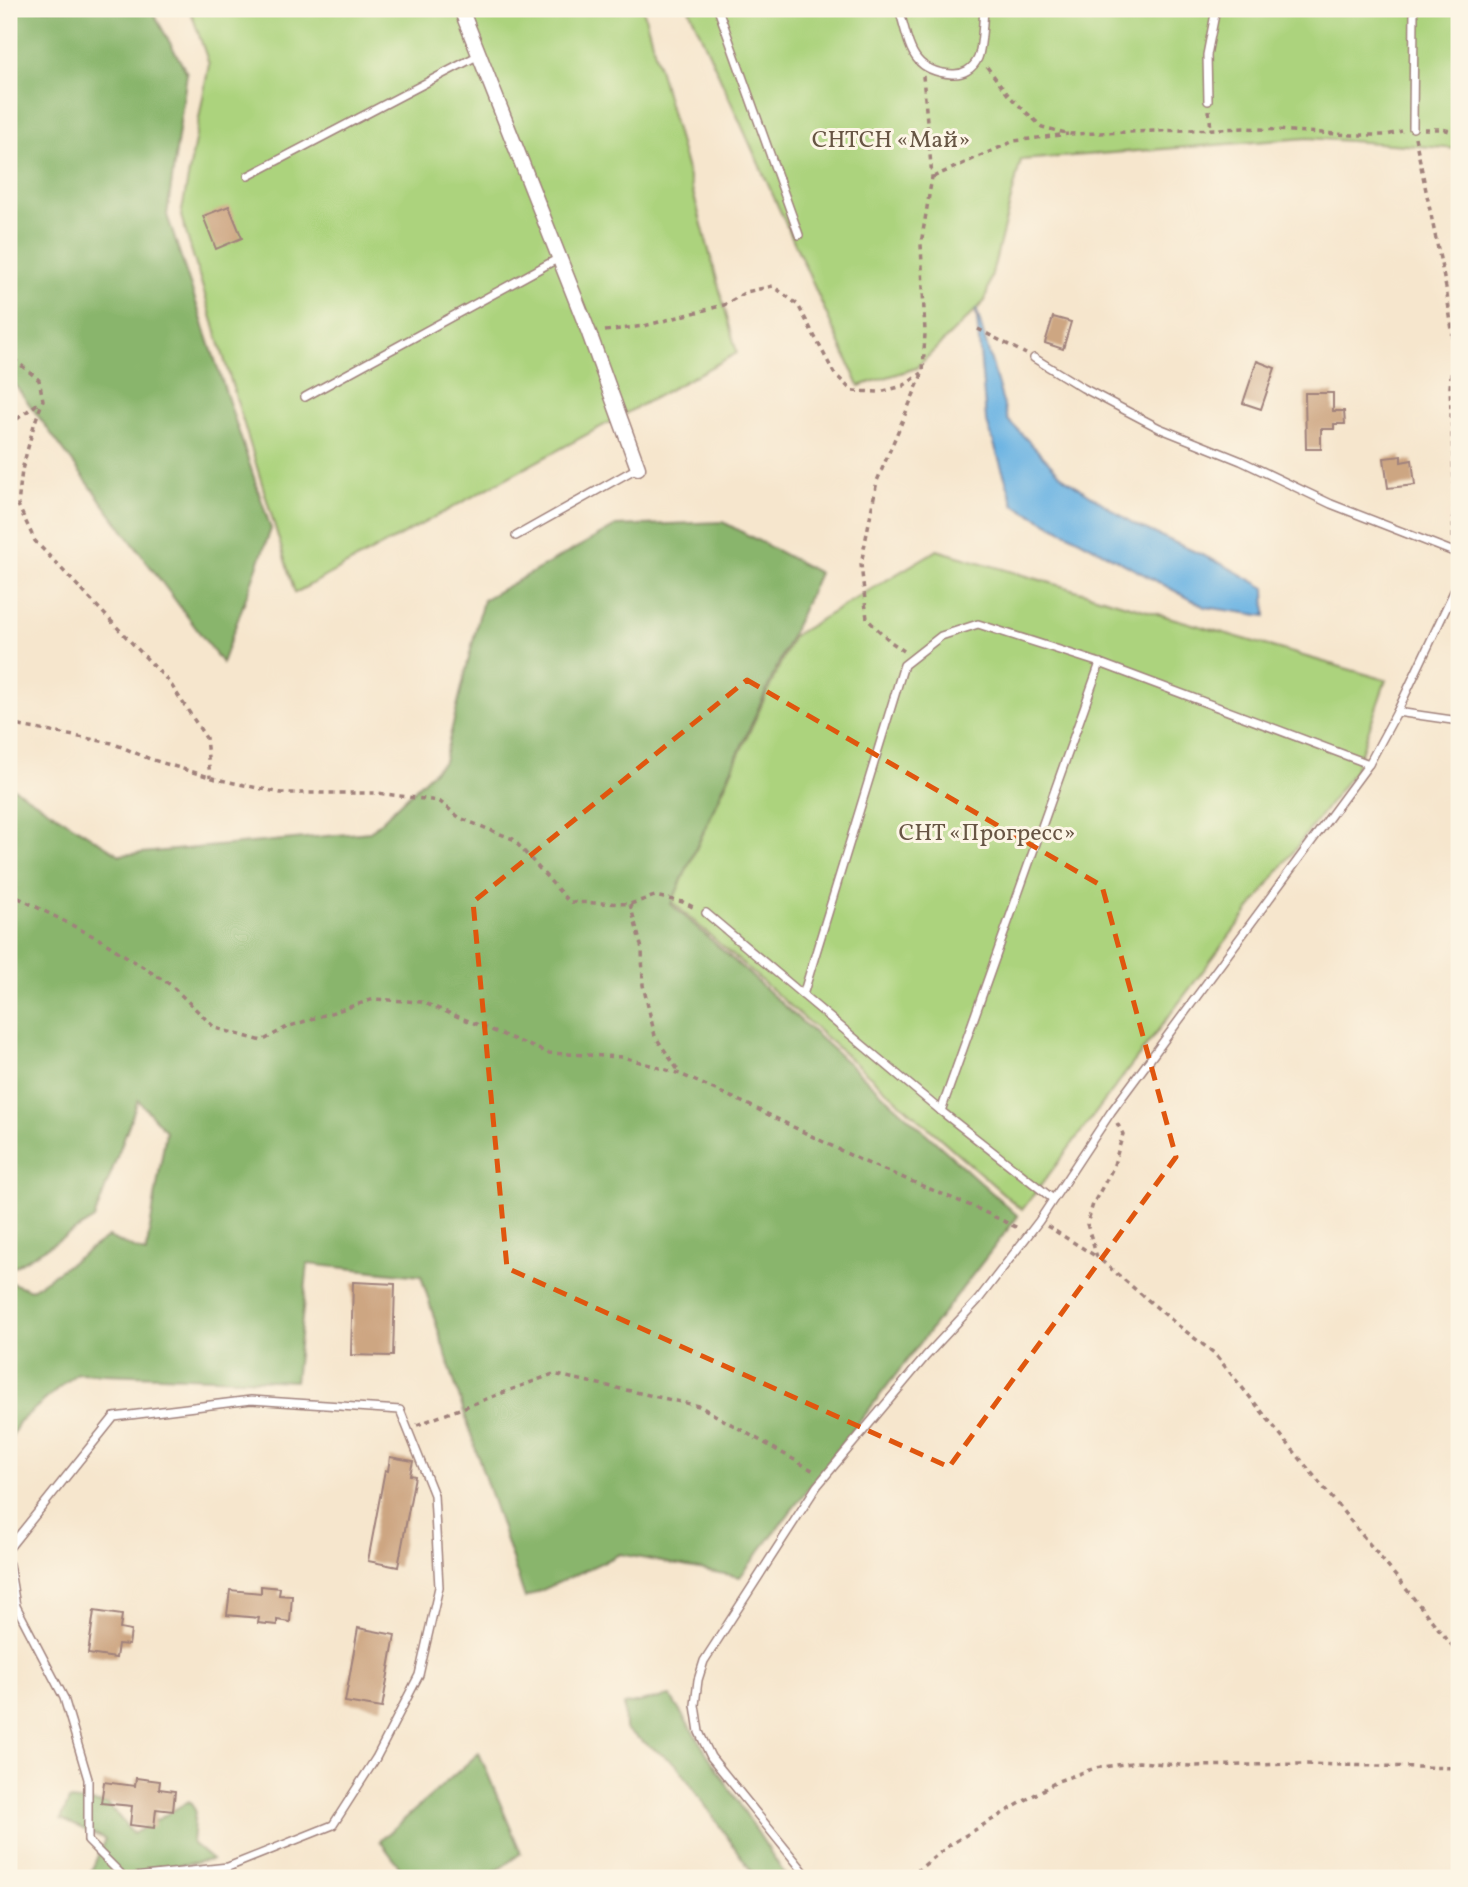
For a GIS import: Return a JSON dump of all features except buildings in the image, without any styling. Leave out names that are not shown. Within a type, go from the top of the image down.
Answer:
[{"type":"street","points":[[461,9],[589,333],[638,468]]},
{"type":"lane","points":[[718,9],[799,235]]},
{"type":"lane","points":[[899,9],[914,55],[922,66],[942,74],[960,75],[969,70],[979,57],[984,9]]},
{"type":"lane","points":[[1208,101],[1208,55],[1216,9]]},
{"type":"lane","points":[[1413,128],[1414,9]]},
{"type":"lane","points":[[248,176],[480,55]]},
{"type":"lane","points":[[305,397],[559,258]]},
{"type":"lane","points":[[1034,358],[1158,428],[1241,461],[1331,504],[1456,553]]},
{"type":"lane","points":[[516,536],[638,468]]},
{"type":"lane","points":[[809,1878],[711,1757],[699,1732],[695,1705],[698,1679],[704,1661],[817,1486],[926,1356],[978,1300],[1039,1221],[1111,1112],[1369,764],[1397,712],[1459,581]]},
{"type":"lane","points":[[803,995],[904,665],[941,636],[978,624],[1100,663],[1369,764]]},
{"type":"lane","points":[[941,1111],[1100,663]]},
{"type":"lane","points":[[1397,712],[1459,721]]},
{"type":"lane","points":[[706,913],[941,1111],[1053,1199]]},
{"type":"lane","points":[[9,1548],[114,1417],[251,1400],[400,1410],[434,1495],[439,1587],[419,1675],[376,1758],[333,1825],[228,1867],[125,1878],[88,1841],[88,1779],[64,1698],[16,1606],[9,1564]]},
{"type":"path","points":[[979,57],[1009,96],[1042,127],[1070,134]]},
{"type":"path","points":[[915,657],[891,642],[867,619],[861,564],[877,481],[923,372],[925,334],[921,244],[932,177],[922,66]]},
{"type":"path","points":[[1208,101],[1211,129]]},
{"type":"path","points":[[932,177],[1014,141],[1070,134],[1268,129],[1387,135],[1413,128],[1459,134]]},
{"type":"path","points":[[1413,128],[1446,288],[1454,344],[1450,387],[1456,553]]},
{"type":"path","points":[[589,333],[644,326],[724,305],[746,292],[773,286],[798,305],[834,373],[852,391],[880,392],[903,386],[923,372]]},
{"type":"path","points":[[978,329],[1034,358]]},
{"type":"path","points":[[9,350],[15,360],[39,380],[43,400],[22,470],[18,505],[35,541],[170,683],[206,738],[211,777]]},
{"type":"path","points":[[9,425],[43,400]]},
{"type":"path","points":[[9,724],[112,743],[150,759],[281,793],[377,793],[439,802],[460,818],[513,839],[569,902],[630,904],[654,896],[683,902],[706,913]]},
{"type":"path","points":[[9,893],[99,939],[171,985],[215,1028],[262,1041],[287,1027],[374,999],[422,1002],[548,1053],[623,1057],[680,1074],[860,1160],[976,1208],[1028,1233]]},
{"type":"path","points":[[630,904],[642,949],[643,985],[655,1036],[680,1074]]},
{"type":"path","points":[[1097,1257],[1087,1224],[1093,1204],[1113,1168],[1123,1134],[1111,1112]]},
{"type":"path","points":[[1453,1198],[1459,1191]]},
{"type":"path","points":[[1039,1221],[1097,1257],[1214,1353],[1459,1654]]},
{"type":"path","points":[[407,1429],[553,1374],[699,1406],[819,1474]]},
{"type":"path","points":[[908,1878],[951,1844],[1029,1798],[1058,1781],[1095,1768],[1139,1762],[1191,1766],[1302,1764],[1459,1768]]},
{"type":"highlighted area","points":[[747,680],[1102,886],[1176,1157],[949,1467],[507,1268],[473,902]]},
{"type":"green space","points":[[9,9],[151,9],[187,73],[167,215],[271,529],[222,663],[9,377]]},
{"type":"green space","points":[[190,9],[643,9],[737,353],[295,593],[181,216],[209,64]]},
{"type":"green space","name":"СНТСН «Май»","points":[[689,9],[1459,9],[1459,149],[1308,138],[1021,160],[985,301],[916,368],[859,386]]},
{"type":"green space","points":[[723,522],[819,573],[671,904],[1018,1216],[740,1577],[620,1554],[525,1598],[421,1276],[308,1264],[295,1381],[77,1373],[19,1422],[9,1442],[9,1282],[31,1290],[108,1237],[146,1253],[166,1131],[138,1100],[94,1219],[9,1270],[9,785],[120,855],[370,832],[444,761],[483,600],[616,526]]},
{"type":"green space","name":"СНТ «Прогресс»","points":[[937,550],[1386,680],[1355,770],[1022,1210],[672,902],[793,636]]},
{"type":"green space","points":[[670,1696],[787,1878],[756,1878],[677,1765],[625,1729],[624,1705]]},
{"type":"green space","points":[[479,1753],[521,1853],[487,1878],[408,1878],[380,1841]]},
{"type":"green space","points":[[69,1800],[108,1804],[133,1834],[189,1801],[195,1810],[192,1843],[212,1860],[146,1870],[144,1878],[76,1878],[90,1874],[105,1839],[61,1819]]},
{"type":"water","points":[[976,308],[1008,420],[1063,477],[1134,524],[1224,565],[1265,588],[1266,616],[1205,607],[1014,505],[986,419]]}]
